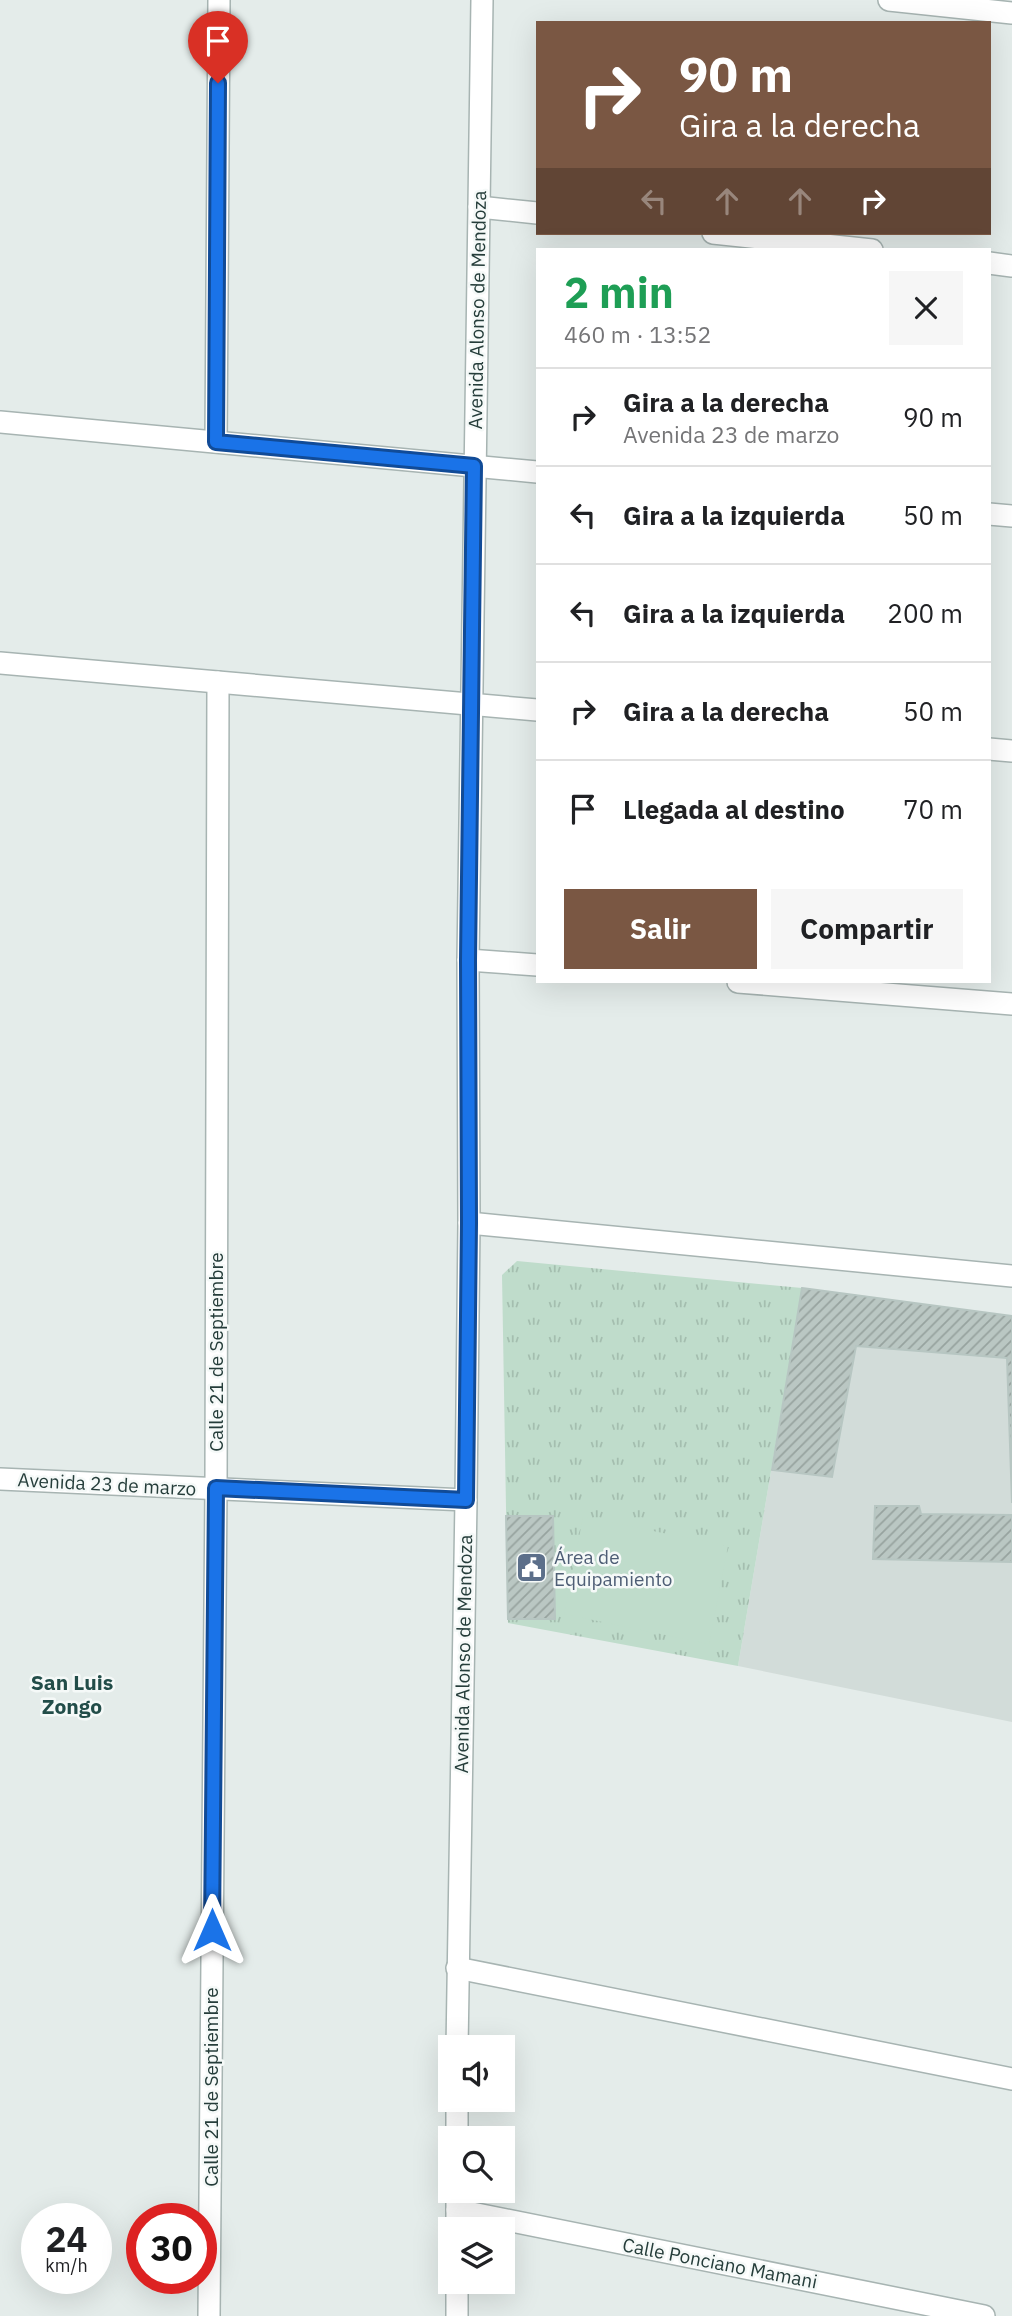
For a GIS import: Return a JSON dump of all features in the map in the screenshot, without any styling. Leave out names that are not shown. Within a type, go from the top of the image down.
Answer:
[{"type":"street","points":[[216,442],[219,0]]},
{"type":"street","name":"Avenida Alonso de Mendoza","points":[[457,2035],[466,1500],[468,960],[481,0]]},
{"type":"street","points":[[889,0],[1012,13]]},
{"type":"street","points":[[479,207],[536,214]]},
{"type":"street","points":[[732,235],[853,248]]},
{"type":"street","points":[[991,263],[1012,266]]},
{"type":"street","points":[[0,422],[536,471]]},
{"type":"street","points":[[991,514],[1012,516]]},
{"type":"street","points":[[0,663],[536,710]]},
{"type":"street","name":"Calle 21 de Septiembre","points":[[209,2316],[216,1488],[218,682]]},
{"type":"street","points":[[991,749],[1012,751]]},
{"type":"street","points":[[468,960],[536,965]]},
{"type":"street","points":[[750,983],[1012,1004]]},
{"type":"street","points":[[469,1223],[1012,1276]]},
{"type":"street","name":"Avenida 23 de marzo","points":[[0,1479],[466,1500]]},
{"type":"street","points":[[457,1968],[1012,2080]]},
{"type":"street","name":"Calle Ponciano Mamani","points":[[457,2210],[984,2316]]},
{"type":"street","points":[[457,2294],[457,2316]]},
{"type":"shaded area","points":[[802,1288],[1012,1316],[1012,1722],[738,1666]]},
{"type":"green space","points":[[517,1261],[802,1288],[738,1666],[508,1623],[502,1275]]},
{"type":"green space","points":[[583,1517],[728,1546],[709,1644],[564,1614]]},
{"type":"building","points":[[802,1288],[1012,1316],[1012,1503],[1007,1358],[856,1346],[832,1477],[772,1470]]},
{"type":"building","points":[[875,1506],[919,1506],[921,1514],[1012,1515],[1012,1562],[873,1559]]},
{"type":"building","name":"Área de Equipamiento","points":[[506,1516],[553,1516],[555,1619],[508,1619]]},
{"type":"place","name":"Área de Equipamiento","points":[[531,1568]]},
{"type":"district","name":"San Luis Zongo","points":[[72,1694]]},
{"type":"route","points":[[212,1930],[216,1488],[466,1500],[468,960],[474,466],[216,442],[218,83]]}]
